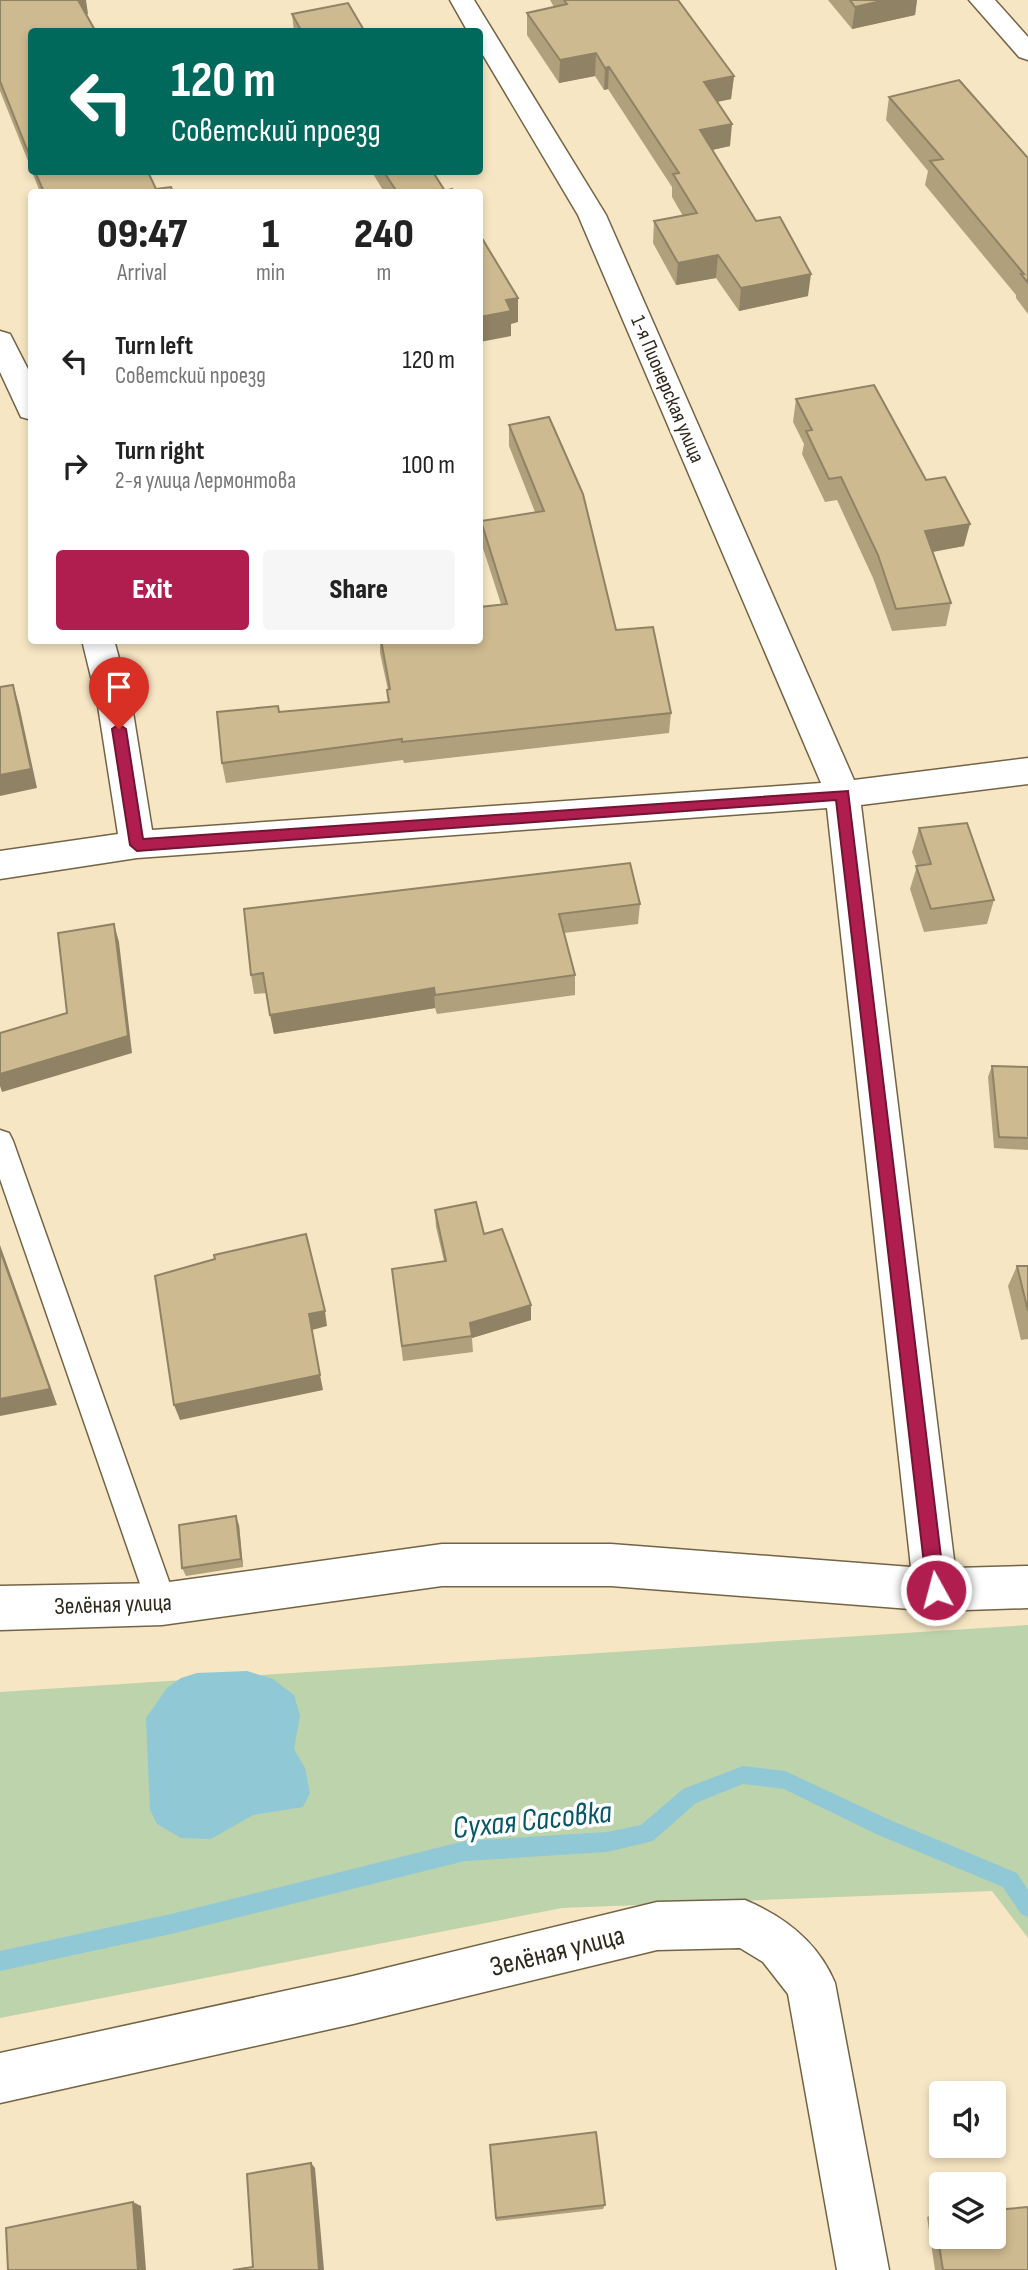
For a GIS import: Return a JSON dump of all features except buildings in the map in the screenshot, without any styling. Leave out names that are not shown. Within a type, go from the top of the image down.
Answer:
[{"type":"street","name":"1-я Пионерская улица","points":[[462,0],[479,28]]},
{"type":"street","points":[[981,0],[1028,52]]},
{"type":"street","name":"1-я Пионерская улица","points":[[483,35],[592,215],[843,794],[936,1590]]},
{"type":"street","points":[[0,340],[28,401]]},
{"type":"street","points":[[99,644],[115,706],[137,845]]},
{"type":"street","points":[[0,865],[137,845],[843,794],[1028,771]]},
{"type":"street","name":"Зелёная улица","points":[[0,1608],[162,1604],[442,1565],[611,1564],[936,1590],[1028,1587]]},
{"type":"street","name":"Зелёная улица","points":[[0,2078],[353,2000],[657,1926],[745,1924],[780,1945],[811,1983],[863,2270]]},
{"type":"lane","points":[[0,1141],[162,1604]]},
{"type":"green space","points":[[1028,1625],[1028,1938],[992,1891],[562,1908],[0,2018],[0,1692]]},
{"type":"water","points":[[247,1671],[273,1679],[294,1695],[300,1716],[294,1749],[305,1768],[310,1793],[303,1807],[253,1815],[211,1839],[181,1838],[157,1824],[150,1810],[146,1718],[167,1688],[181,1678],[197,1673]]},
{"type":"waterway","name":"Сухая Сасовка","points":[[0,1961],[171,1924],[465,1851],[607,1842],[646,1834],[690,1796],[743,1775],[785,1780],[883,1827],[1010,1880],[1028,1907]]},
{"type":"route","points":[[119,729],[137,845],[843,794],[936,1590]]}]
